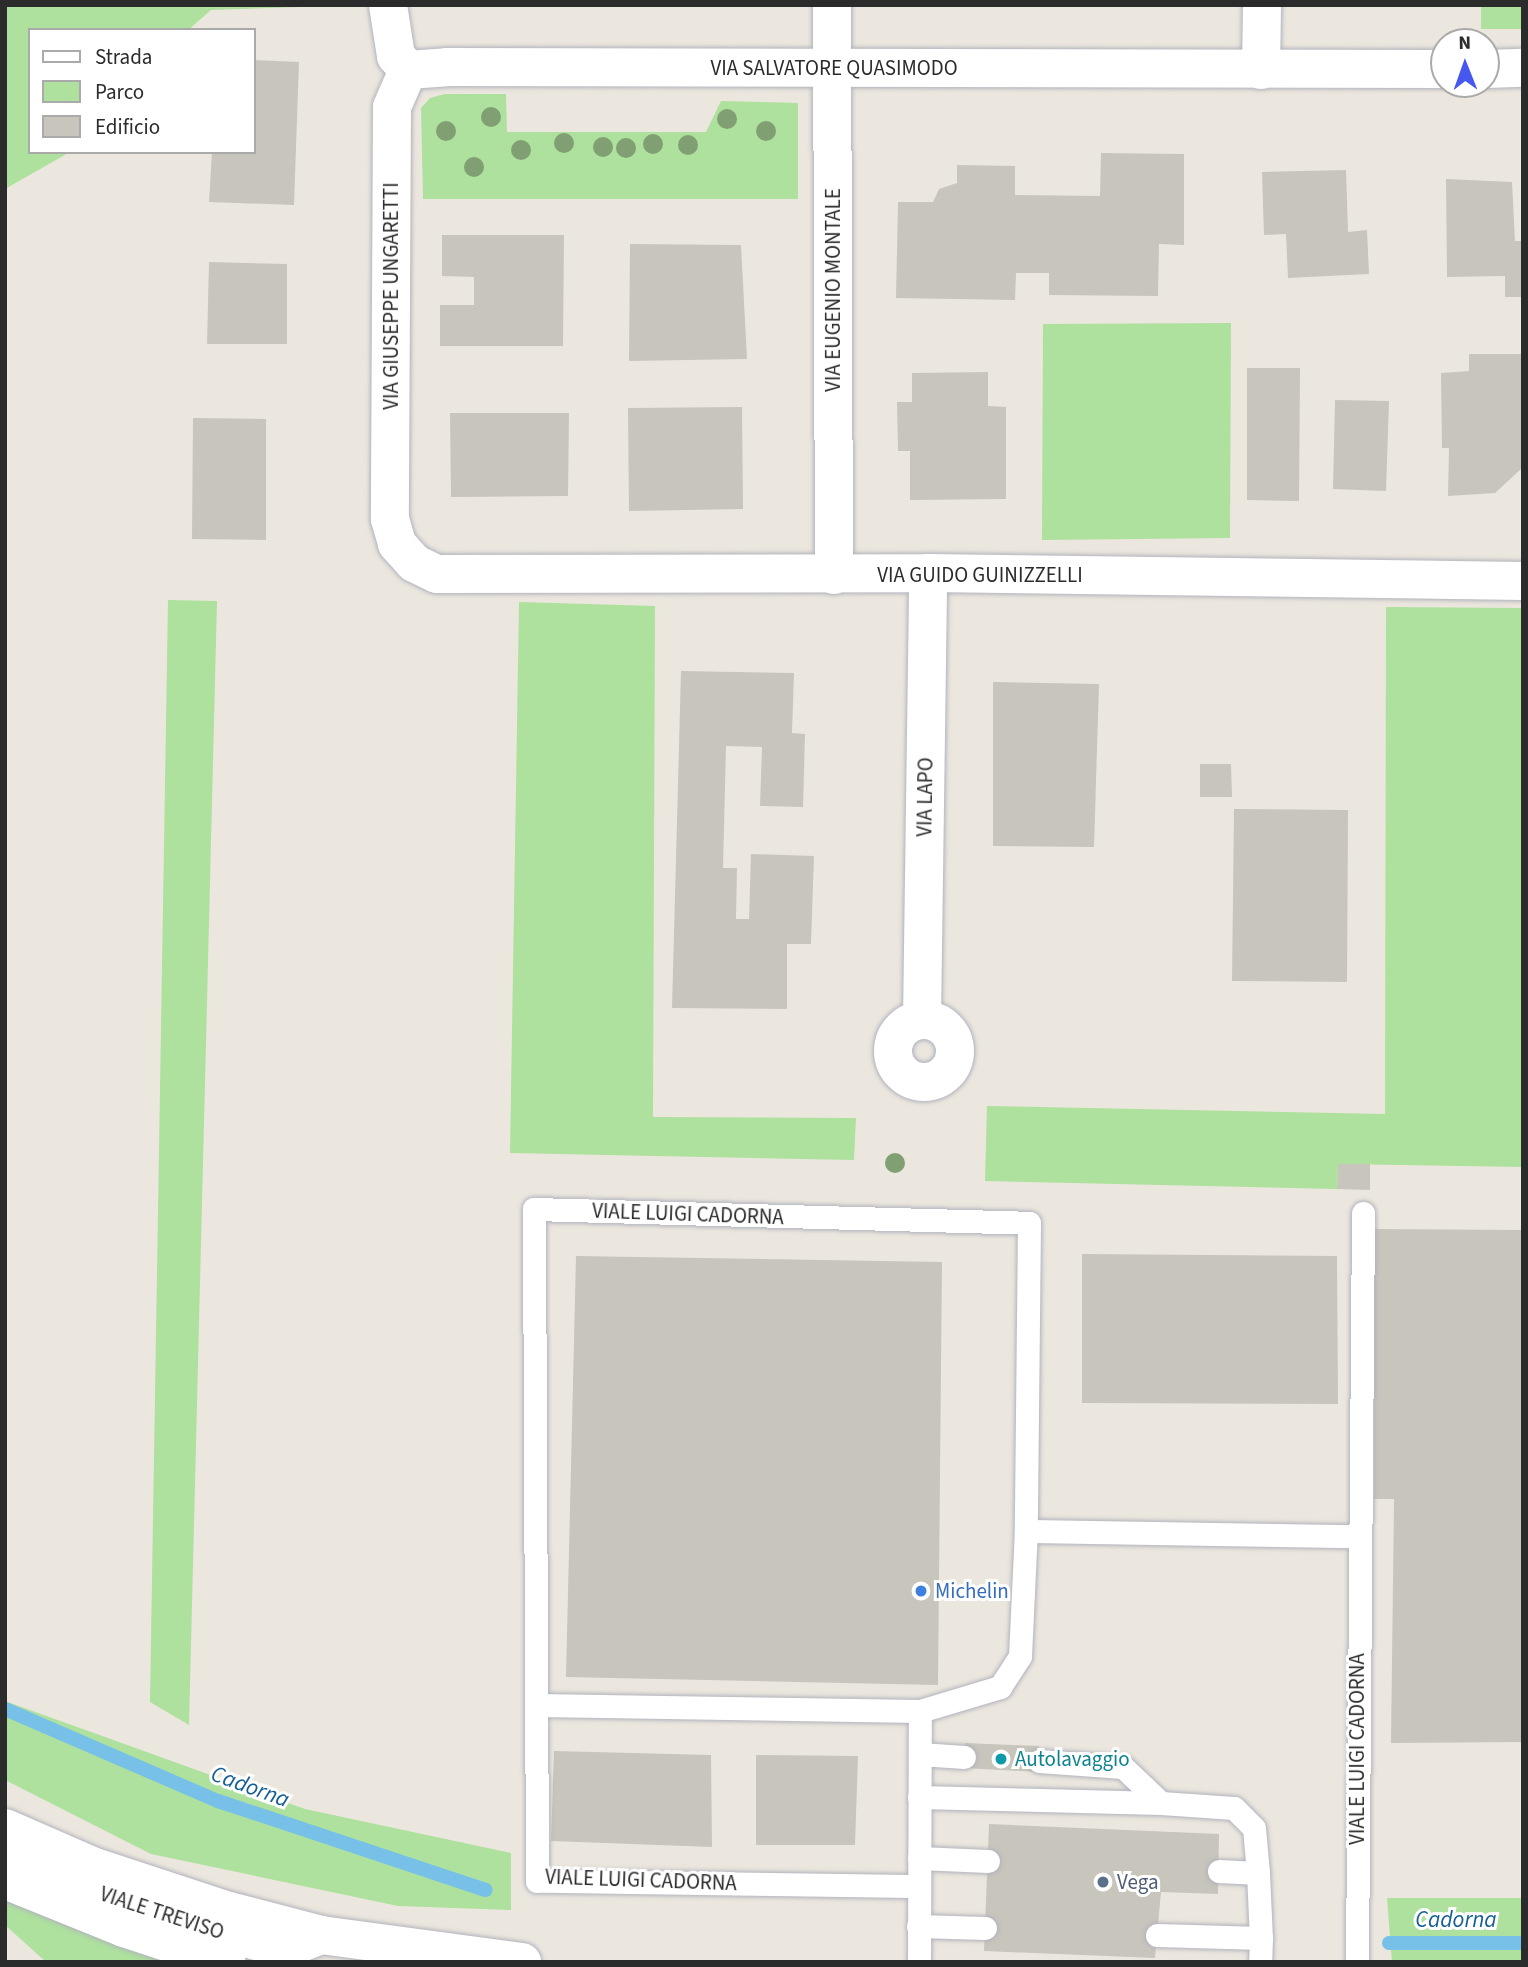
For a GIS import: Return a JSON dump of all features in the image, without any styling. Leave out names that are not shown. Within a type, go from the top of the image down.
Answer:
[{"type":"street","points":[[387,5],[396,56],[408,70]]},
{"type":"street","name":"VIA EUGENIO MONTALE","points":[[832,5],[834,575]]},
{"type":"street","points":[[1261,70],[1262,5]]},
{"type":"street","name":"VIA SALVATORE QUASIMODO","points":[[408,70],[447,67],[1430,69]]},
{"type":"street","points":[[1500,69],[1523,68]]},
{"type":"street","name":"VIA GIUSEPPE UNGARETTI","points":[[408,70],[392,107],[390,519],[397,544],[414,563],[437,573]]},
{"type":"street","name":"VIA GUIDO GUINIZZELLI","points":[[437,573],[928,573],[1523,581]]},
{"type":"street","name":"VIA LAPO","points":[[922,1020],[928,573]]},
{"type":"street","points":[[5,1828],[92,1866],[229,1911],[321,1935],[522,1962]]},
{"type":"street","name":"VIALE TREVISO","points":[[5,1859],[11,1857],[160,1914],[286,1949],[321,1935]]},
{"type":"street","name":"VIALE TREVISO","points":[[5,1880],[124,1928],[227,1962]]},
{"type":"lane","name":"VIALE LUIGI CADORNA","points":[[537,1705],[920,1711],[1000,1687],[1020,1656],[1026,1531],[1029,1223],[534,1209],[537,1881],[917,1886]]},
{"type":"lane","name":"VIALE LUIGI CADORNA","points":[[1357,1962],[1358,1536],[1363,1213]]},
{"type":"lane","points":[[1026,1531],[1358,1536]]},
{"type":"lane","points":[[919,1962],[917,1886],[920,1711]]},
{"type":"lane","points":[[920,1754],[964,1757]]},
{"type":"lane","points":[[1039,1761],[1123,1767],[1161,1804]]},
{"type":"lane","points":[[919,1797],[1234,1808],[1254,1828],[1260,1962]]},
{"type":"lane","points":[[919,1858],[988,1861]]},
{"type":"lane","points":[[1219,1871],[1258,1873]]},
{"type":"lane","points":[[918,1926],[985,1928]]},
{"type":"lane","points":[[1157,1934],[1261,1938]]},
{"type":"green space","points":[[5,5],[302,5],[211,10],[190,28],[28,28],[28,154],[66,154],[5,189]]},
{"type":"green space","points":[[1481,5],[1523,5],[1523,29],[1481,28]]},
{"type":"green space","points":[[445,94],[506,94],[507,132],[706,132],[721,101],[798,103],[798,199],[423,199],[421,108],[430,98]]},
{"type":"green space","points":[[1231,323],[1230,538],[1042,540],[1043,324]]},
{"type":"green space","points":[[168,600],[217,601],[189,1725],[150,1702]]},
{"type":"green space","points":[[519,602],[655,606],[653,1117],[856,1118],[854,1160],[510,1153]]},
{"type":"green space","points":[[1386,607],[1523,608],[1523,1167],[1338,1164],[1337,1189],[985,1181],[987,1106],[1385,1114]]},
{"type":"green space","points":[[5,1701],[305,1809],[511,1853],[511,1910],[398,1906],[151,1854],[5,1780]]},
{"type":"green space","points":[[5,1890],[178,1962],[46,1962],[5,1925]]},
{"type":"green space","points":[[1387,1898],[1523,1898],[1523,1962],[1392,1962]]},
{"type":"building","points":[[256,60],[299,62],[294,205],[209,202],[212,154],[256,154]]},
{"type":"building","points":[[1101,153],[1184,154],[1184,245],[1159,244],[1158,296],[1049,295],[1049,273],[1016,273],[1015,300],[896,298],[898,202],[933,202],[939,189],[957,183],[957,165],[1015,166],[1015,195],[1100,196]]},
{"type":"building","points":[[1346,170],[1348,232],[1367,230],[1369,274],[1288,278],[1286,234],[1264,235],[1262,172]]},
{"type":"building","points":[[1446,179],[1512,182],[1515,241],[1523,241],[1523,297],[1505,297],[1505,276],[1447,277]]},
{"type":"building","points":[[442,235],[564,235],[563,346],[440,346],[440,305],[474,305],[474,277],[442,276]]},
{"type":"building","points":[[630,244],[741,245],[747,359],[629,361]]},
{"type":"building","points":[[209,262],[287,264],[287,344],[207,344]]},
{"type":"building","points":[[1469,354],[1523,354],[1521,469],[1495,493],[1448,496],[1449,448],[1442,448],[1441,373],[1469,371]]},
{"type":"building","points":[[1247,368],[1300,368],[1299,501],[1247,500]]},
{"type":"building","points":[[988,372],[988,406],[1006,407],[1006,499],[910,500],[910,451],[898,451],[897,402],[912,402],[912,373]]},
{"type":"building","points":[[1335,400],[1389,401],[1386,491],[1333,489]]},
{"type":"building","points":[[742,407],[743,509],[629,511],[628,408]]},
{"type":"building","points":[[450,413],[569,413],[568,496],[451,497]]},
{"type":"building","points":[[193,418],[266,419],[266,540],[192,539]]},
{"type":"building","points":[[681,671],[794,673],[792,733],[805,734],[803,807],[760,806],[762,747],[726,746],[723,868],[737,868],[736,919],[749,919],[751,854],[814,856],[811,944],[787,944],[787,1009],[672,1008]]},
{"type":"building","points":[[993,682],[1099,684],[1094,847],[993,846]]},
{"type":"building","points":[[1200,764],[1231,764],[1232,797],[1200,797]]},
{"type":"building","points":[[1234,809],[1348,810],[1347,982],[1232,981]]},
{"type":"building","points":[[1338,1164],[1370,1164],[1370,1190],[1337,1189]]},
{"type":"building","points":[[1374,1229],[1523,1230],[1523,1742],[1391,1743],[1394,1499],[1374,1499]]},
{"type":"building","points":[[1082,1254],[1337,1256],[1338,1404],[1082,1403]]},
{"type":"building","points":[[576,1256],[942,1262],[938,1685],[566,1677]]},
{"type":"building","name":"Autolavaggio","points":[[965,1743],[1039,1746],[1038,1772],[964,1768]]},
{"type":"building","points":[[554,1751],[711,1755],[712,1847],[551,1841]]},
{"type":"building","points":[[756,1755],[858,1756],[855,1845],[756,1845]]},
{"type":"building","name":"Vega","points":[[989,1824],[1219,1834],[1218,1894],[1161,1892],[1155,1958],[984,1951]]},
{"type":"waterway","name":"Cadorna","points":[[5,1709],[218,1801],[486,1890]]},
{"type":"waterway","name":"Cadorna","points":[[1389,1943],[1523,1943]]},
{"type":"place","name":"Michelin","points":[[921,1591]]},
{"type":"place","name":"Autolavaggio","points":[[1001,1759]]},
{"type":"place","name":"Vega","points":[[1103,1882]]}]
